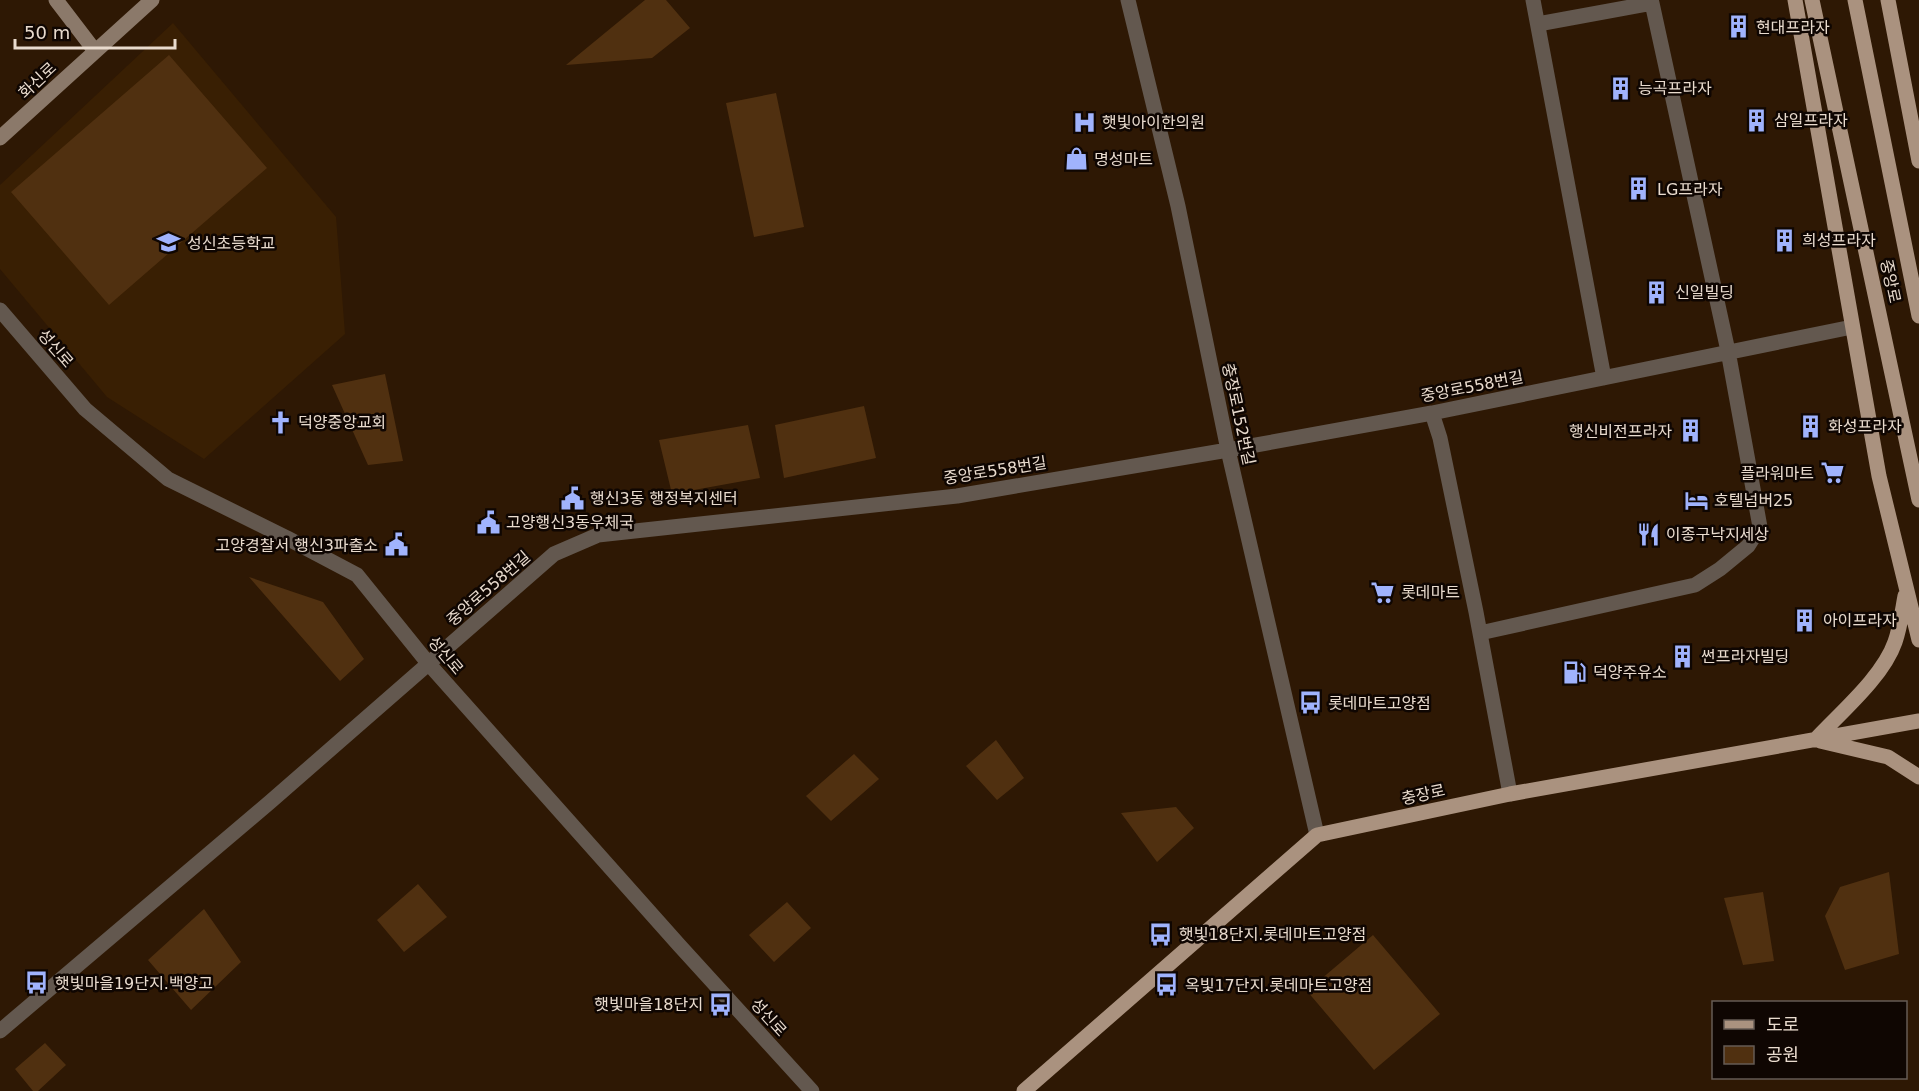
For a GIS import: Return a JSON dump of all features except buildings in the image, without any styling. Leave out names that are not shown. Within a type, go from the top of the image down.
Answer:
[{"type":"main road","points":[[56,0],[95,51]]},
{"type":"main road","name":"화신로","points":[[0,138],[152,0]]},
{"type":"main road","points":[[1795,0],[1879,476],[1902,572],[1912,591],[1919,640]]},
{"type":"main road","name":"중앙로","points":[[1812,0],[1919,500]]},
{"type":"main road","name":"중앙로","points":[[1855,0],[1919,316]]},
{"type":"main road","points":[[1888,0],[1919,161]]},
{"type":"main road","points":[[1815,740],[1873,679],[1885,663],[1895,642],[1912,591]]},
{"type":"main road","name":"충장로","points":[[1024,1091],[1317,835],[1510,794],[1919,721]]},
{"type":"main road","points":[[1815,740],[1888,757],[1919,777]]},
{"type":"street","name":"충장로152번길","points":[[1128,0],[1178,206],[1228,450],[1317,835]]},
{"type":"street","points":[[1533,0],[1604,378]]},
{"type":"street","points":[[1480,633],[1695,585],[1720,569],[1748,546],[1760,527],[1728,351],[1652,3],[1538,24]]},
{"type":"street","name":"성신로","points":[[0,310],[85,409],[168,479],[357,575],[428,663],[812,1091]]},
{"type":"street","name":"중앙로558번길","points":[[0,1031],[261,810],[554,554],[598,535],[957,496],[1432,413],[1852,327]]},
{"type":"street","points":[[1432,413],[1443,450],[1510,794]]},
{"type":"shaded area","name":"성신초등학교","points":[[173,23],[336,217],[345,334],[204,459],[107,397],[0,269],[0,185]]},
{"type":"green space","points":[[645,0],[666,0],[690,28],[652,58],[566,65]]},
{"type":"green space","points":[[169,55],[267,168],[109,305],[11,192]]},
{"type":"green space","points":[[776,93],[804,227],[754,237],[726,103]]},
{"type":"green space","points":[[385,374],[403,461],[368,465],[332,385]]},
{"type":"green space","points":[[864,406],[876,458],[784,478],[775,425]]},
{"type":"green space","points":[[748,425],[760,478],[672,494],[659,440]]},
{"type":"green space","points":[[249,577],[323,602],[364,659],[340,681]]},
{"type":"green space","points":[[996,740],[1024,778],[997,800],[966,766]]},
{"type":"green space","points":[[854,754],[879,779],[831,821],[806,796]]},
{"type":"green space","points":[[1176,807],[1194,828],[1157,862],[1121,813]]},
{"type":"green space","points":[[1889,872],[1899,954],[1845,970],[1825,916],[1840,887]]},
{"type":"green space","points":[[418,884],[447,917],[404,952],[377,920]]},
{"type":"green space","points":[[1763,892],[1774,961],[1743,965],[1724,898]]},
{"type":"green space","points":[[787,902],[811,928],[774,962],[749,935]]},
{"type":"green space","points":[[204,909],[241,962],[191,1010],[148,960]]},
{"type":"green space","points":[[1373,935],[1440,1014],[1374,1070],[1307,991]]},
{"type":"green space","points":[[45,1043],[66,1065],[38,1091],[33,1091],[15,1069]]},
{"type":"place","name":"현대프라자","points":[[1738,27]]},
{"type":"place","name":"능곡프라자","points":[[1620,88]]},
{"type":"place","name":"삼일프라자","points":[[1756,120]]},
{"type":"place","name":"햇빛아이한의원","points":[[1084,122]]},
{"type":"place","name":"명성마트","points":[[1076,159]]},
{"type":"place","name":"LG프라자","points":[[1639,189]]},
{"type":"place","name":"희성프라자","points":[[1784,240]]},
{"type":"place","name":"성신초등학교","points":[[169,243]]},
{"type":"place","name":"신일빌딩","points":[[1657,292]]},
{"type":"place","name":"덕양중앙교회","points":[[280,422]]},
{"type":"place","name":"화성프라자","points":[[1810,426]]},
{"type":"place","name":"행신비전프라자","points":[[1690,431]]},
{"type":"place","name":"플라워마트","points":[[1832,473]]},
{"type":"place","name":"행신3동 행정복지센터","points":[[572,498]]},
{"type":"place","name":"호텔넘버25","points":[[1696,500]]},
{"type":"place","name":"고양행신3동우체국","points":[[488,522]]},
{"type":"place","name":"이종구낙지세상","points":[[1648,534]]},
{"type":"place","name":"고양경찰서 행신3파출소","points":[[396,545]]},
{"type":"place","name":"롯데마트","points":[[1383,592]]},
{"type":"place","name":"아이프라자","points":[[1805,620]]},
{"type":"place","name":"썬프라자빌딩","points":[[1683,656]]},
{"type":"place","name":"덕양주유소","points":[[1575,672]]},
{"type":"place","name":"롯데마트고양점","points":[[1310,703]]},
{"type":"place","name":"햇빛18단지.롯데마트고양점","points":[[1161,934]]},
{"type":"place","name":"햇빛마을19단지.백양고","points":[[37,983]]},
{"type":"place","name":"옥빛17단지.롯데마트고양점","points":[[1167,985]]},
{"type":"place","name":"햇빛마을18단지","points":[[721,1004]]}]
